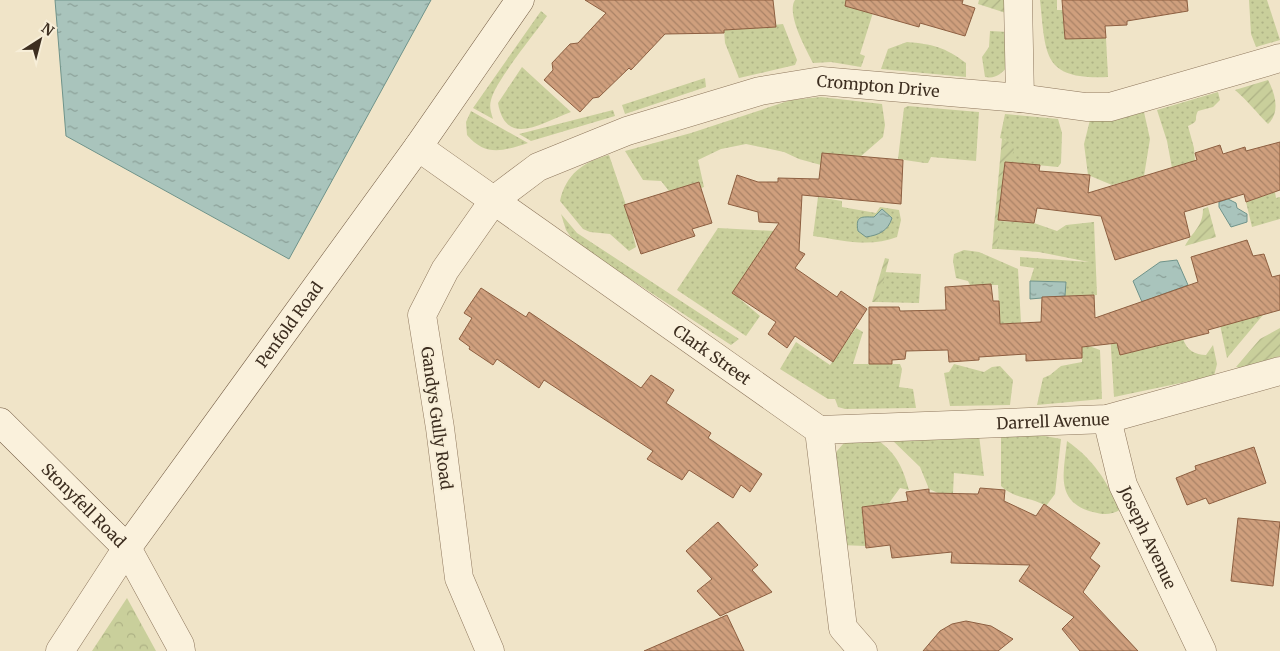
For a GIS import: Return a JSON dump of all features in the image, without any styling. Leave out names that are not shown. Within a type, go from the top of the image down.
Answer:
[{"type":"street","name":"Penfold Road","points":[[60,651],[127,548],[418,148],[520,0]]},
{"type":"street","points":[[1018,0],[1020,98]]},
{"type":"street","name":"Crompton Drive","points":[[494,200],[538,167],[621,134],[760,91],[821,81],[1020,98],[1086,107],[1110,107],[1280,58]]},
{"type":"street","name":"Clark Street","points":[[418,148],[819,430]]},
{"type":"street","name":"Gandys Gully Road","points":[[490,651],[459,578],[440,428],[422,315],[445,270],[494,200]]},
{"type":"street","name":"Darrell Avenue","points":[[819,430],[1107,419],[1280,371]]},
{"type":"street","name":"Joseph Avenue","points":[[1107,419],[1123,485],[1202,651]]},
{"type":"street","name":"Stonyfell Road","points":[[0,422],[127,548],[180,644],[181,651]]},
{"type":"street","points":[[819,430],[844,628],[863,651]]},
{"type":"green space","points":[[795,0],[848,0],[876,3],[860,54],[865,56],[861,67],[831,62],[813,63],[795,22],[793,6]]},
{"type":"green space","points":[[979,0],[1008,0],[1009,14],[978,4]]},
{"type":"green space","points":[[1040,0],[1057,0],[1057,10],[1063,10],[1065,39],[1106,38],[1108,77],[1086,77],[1070,74],[1059,68],[1052,60],[1047,49]]},
{"type":"green space","points":[[1249,0],[1267,0],[1280,40],[1256,47],[1251,34]]},
{"type":"green space","points":[[541,11],[547,16],[507,70],[494,91],[490,105],[493,119],[473,108]]},
{"type":"green space","points":[[783,24],[797,60],[795,65],[739,78],[725,43],[724,30]]},
{"type":"green space","points":[[990,31],[1009,32],[1008,66],[998,75],[985,77],[982,57],[989,47]]},
{"type":"green space","points":[[907,42],[931,45],[951,53],[966,63],[966,77],[881,69],[888,49]]},
{"type":"green space","points":[[522,67],[571,112],[537,126],[517,129],[509,125],[502,117],[498,103]]},
{"type":"green space","points":[[705,78],[706,87],[625,114],[622,105]]},
{"type":"green space","points":[[1268,80],[1275,98],[1275,109],[1272,120],[1268,124],[1235,90]]},
{"type":"green space","points":[[1218,92],[1220,100],[1213,107],[1198,111],[1196,121],[1188,126],[1194,148],[1195,162],[1172,168],[1167,141],[1157,110]]},
{"type":"green space","points":[[821,97],[882,104],[885,125],[883,137],[860,157],[821,165],[799,159],[784,152],[746,144],[721,149],[698,160],[704,187],[701,188],[699,182],[669,191],[661,181],[643,180],[625,151],[691,133],[791,100]]},
{"type":"green space","points":[[908,106],[979,112],[976,161],[931,157],[928,163],[925,163],[898,159],[904,108]]},
{"type":"green space","points":[[613,110],[615,116],[531,141],[519,134]]},
{"type":"green space","points":[[471,111],[528,143],[503,150],[481,147],[467,135],[466,122]]},
{"type":"green space","points":[[1144,112],[1150,139],[1144,176],[1112,185],[1088,175],[1084,144],[1090,120],[1107,121]]},
{"type":"green space","points":[[1005,114],[1058,119],[1062,133],[1061,163],[1058,167],[1005,162],[1006,140],[1000,138]]},
{"type":"green space","points":[[1002,138],[1012,144],[1014,150],[1011,159],[1005,162],[997,249],[992,249]]},
{"type":"green space","points":[[609,155],[626,205],[636,247],[629,251],[610,234],[590,232],[583,229],[560,201],[567,183],[577,170],[591,161]]},
{"type":"green space","points":[[1275,192],[1276,198],[1280,197],[1280,219],[1252,227],[1246,202]]},
{"type":"green space","points":[[818,197],[842,201],[842,207],[876,213],[880,207],[899,210],[901,220],[897,237],[866,243],[813,236]]},
{"type":"green space","points":[[1208,207],[1216,237],[1185,246],[1199,225],[1203,209]]},
{"type":"green space","points":[[561,214],[577,233],[739,339],[731,345],[575,243],[566,230]]},
{"type":"green space","points":[[998,221],[1034,223],[1057,231],[1066,225],[1094,222],[1097,295],[1065,296],[1066,282],[1030,281],[1034,268],[1020,266],[1020,257],[1089,262],[1039,252],[997,249]]},
{"type":"green space","points":[[718,228],[774,231],[733,293],[760,316],[746,336],[677,290]]},
{"type":"green space","points":[[964,250],[979,252],[1018,269],[1021,323],[1000,324],[998,285],[970,285],[968,281],[956,278],[953,261],[954,254]]},
{"type":"green space","points":[[885,258],[889,259],[878,302],[872,302]]},
{"type":"green space","points":[[884,272],[921,274],[919,303],[878,302]]},
{"type":"green space","points":[[1216,306],[1263,315],[1227,358]]},
{"type":"green space","points":[[856,328],[863,332],[853,364],[900,364],[902,369],[899,387],[913,389],[916,408],[845,409],[838,407],[835,399],[828,399],[780,369],[796,342],[830,365]]},
{"type":"green space","points":[[1280,328],[1280,356],[1240,368],[1236,367],[1260,339]]},
{"type":"green space","points":[[1114,332],[1121,355],[1183,339],[1189,349],[1198,354],[1206,355],[1213,345],[1217,364],[1214,376],[1114,397],[1110,333]]},
{"type":"green space","points":[[1089,346],[1100,350],[1102,399],[1037,405],[1043,378],[1061,366],[1082,362],[1082,347]]},
{"type":"green space","points":[[954,364],[984,372],[992,367],[1000,366],[1013,380],[1010,405],[950,406],[944,373],[949,372]]},
{"type":"green space","points":[[1001,434],[1034,434],[1061,439],[1055,494],[1046,506],[1017,496],[1001,486]]},
{"type":"green space","points":[[979,435],[984,476],[954,473],[953,493],[938,493],[929,489],[920,467],[890,438]]},
{"type":"green space","points":[[873,437],[893,454],[901,466],[909,490],[900,488],[889,503],[862,507],[866,546],[840,545],[831,464],[837,451],[843,444],[856,439]]},
{"type":"green space","points":[[1067,441],[1092,463],[1110,489],[1120,510],[1110,514],[1100,514],[1081,507],[1072,501],[1064,484]]},
{"type":"green space","points":[[127,598],[156,651],[92,651]]},
{"type":"water","points":[[55,0],[431,0],[289,259],[66,136]]},
{"type":"water","points":[[1228,199],[1236,203],[1237,208],[1247,214],[1247,222],[1231,227],[1219,207],[1219,202]]},
{"type":"water","points":[[882,209],[892,218],[885,229],[879,234],[866,237],[858,231],[857,226],[860,218],[874,217]]},
{"type":"water","points":[[1177,260],[1188,285],[1142,302],[1133,281],[1160,262]]},
{"type":"water","points":[[1030,281],[1066,282],[1065,296],[1030,299]]},
{"type":"building","points":[[585,0],[773,0],[776,27],[724,30],[724,33],[665,34],[631,70],[629,68],[599,97],[593,98],[580,112],[544,80],[553,70],[552,63],[570,44],[578,43],[606,13]]},
{"type":"building","points":[[846,0],[963,0],[962,4],[975,8],[965,36],[920,23],[919,27],[845,6]]},
{"type":"building","points":[[1062,0],[1187,0],[1188,11],[1127,21],[1127,25],[1105,26],[1106,38],[1065,39]]},
{"type":"building","points":[[1280,142],[1280,190],[1246,202],[1244,194],[1184,212],[1190,237],[1115,260],[1101,216],[1037,208],[1034,223],[998,220],[1005,162],[1040,165],[1039,171],[1090,175],[1088,193],[1197,160],[1195,153],[1220,145],[1223,154],[1245,147],[1246,151]]},
{"type":"building","points":[[822,153],[903,160],[901,204],[802,195],[799,251],[805,254],[795,268],[837,297],[841,291],[867,309],[833,362],[795,336],[787,348],[768,334],[776,322],[732,293],[779,223],[759,222],[758,212],[728,204],[737,175],[758,182],[778,182],[778,178],[819,179]]},
{"type":"building","points":[[699,182],[712,223],[692,229],[695,236],[641,254],[624,205]]},
{"type":"building","points":[[1247,240],[1253,256],[1264,254],[1272,277],[1280,275],[1280,310],[1208,330],[1209,333],[1120,355],[1117,343],[1082,347],[1082,358],[1026,361],[1026,354],[979,357],[979,360],[949,362],[948,350],[906,351],[905,359],[892,360],[892,364],[869,364],[869,307],[899,307],[900,311],[946,310],[945,287],[991,284],[993,301],[999,301],[1000,324],[1041,322],[1042,297],[1094,295],[1095,318],[1198,282],[1191,257]]},
{"type":"building","points":[[481,288],[526,317],[529,312],[641,388],[651,375],[674,390],[666,403],[711,433],[708,438],[762,474],[750,492],[741,485],[733,498],[689,470],[682,480],[647,459],[653,451],[544,380],[539,388],[497,359],[493,365],[469,349],[470,347],[459,339],[472,318],[464,313]]},
{"type":"building","points":[[1254,447],[1266,483],[1209,504],[1206,498],[1187,505],[1176,478],[1196,470],[1195,466]]},
{"type":"building","points":[[980,488],[1005,490],[1004,501],[1036,516],[1044,504],[1100,543],[1090,558],[1100,566],[1083,592],[1138,651],[1080,651],[1062,629],[1074,617],[1019,581],[1030,565],[951,563],[952,552],[892,558],[890,545],[866,548],[862,507],[908,501],[906,492],[929,489],[929,493],[978,494]]},
{"type":"building","points":[[1238,518],[1280,522],[1273,586],[1231,581]]},
{"type":"building","points":[[718,522],[758,565],[752,570],[772,592],[720,616],[697,591],[712,579],[686,551]]},
{"type":"building","points":[[727,615],[744,651],[644,651]]},
{"type":"building","points":[[966,621],[991,626],[1013,639],[998,651],[923,651],[940,631],[952,624]]}]
